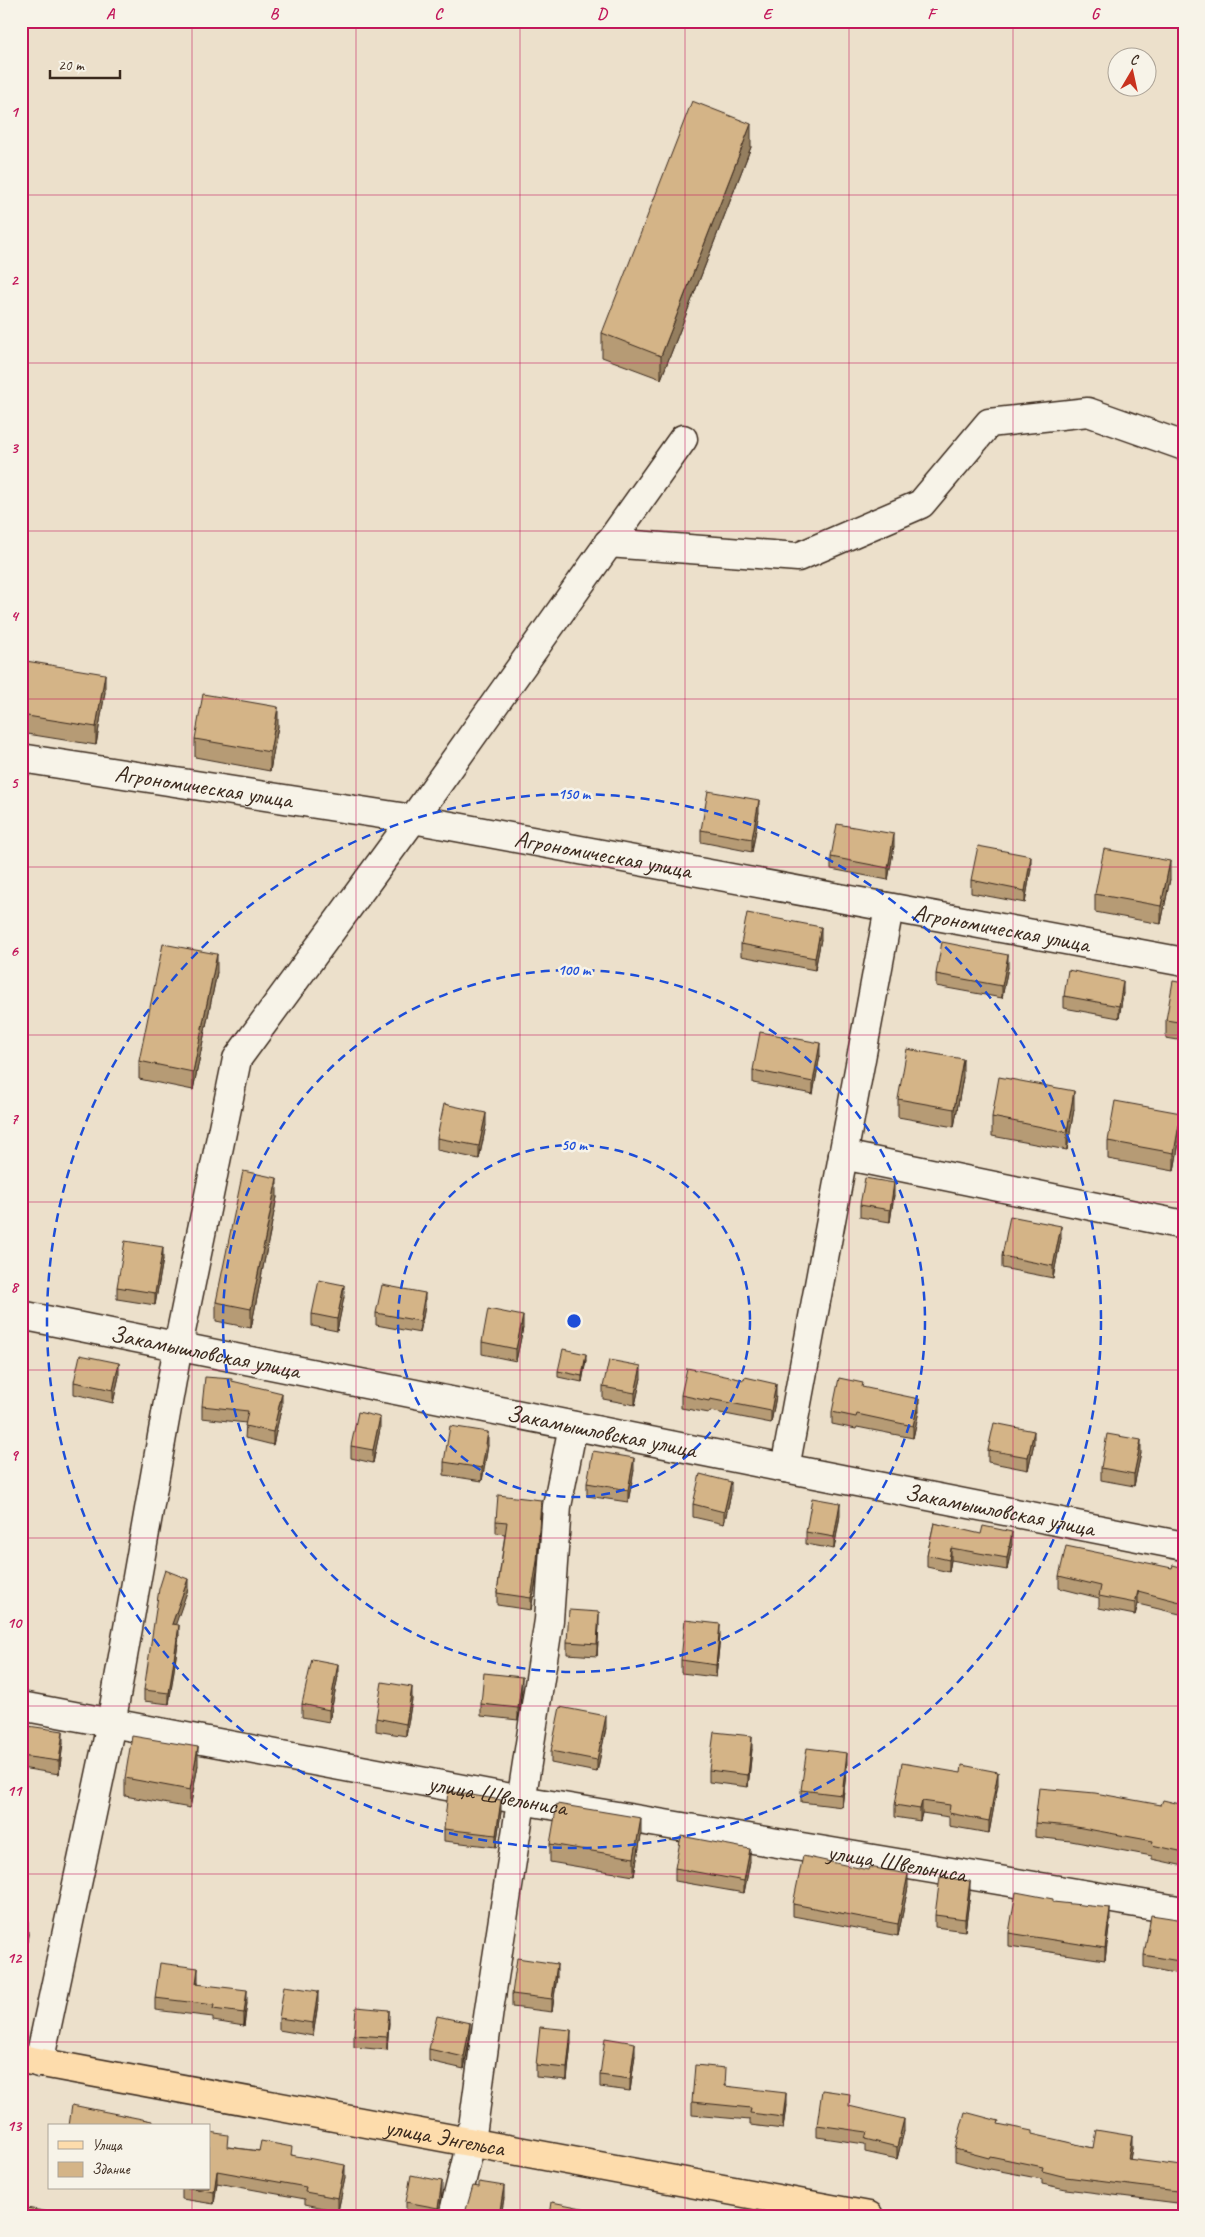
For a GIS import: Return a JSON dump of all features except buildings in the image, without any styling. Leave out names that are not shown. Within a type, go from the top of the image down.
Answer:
[{"type":"main road","name":"улица Энгельса","points":[[30,2061],[870,2216]]},
{"type":"street","points":[[608,543],[798,557],[921,504],[989,423],[1088,412],[1184,446]]},
{"type":"street","points":[[30,2061],[111,1724],[178,1346],[237,1059],[413,819],[683,439]]},
{"type":"street","name":"Агрономическая улица","points":[[21,758],[413,819],[1184,962]]},
{"type":"street","points":[[785,1468],[889,908]]},
{"type":"street","points":[[843,1155],[1184,1225]]},
{"type":"street","name":"Закамышловская улица","points":[[21,1315],[1184,1546]]},
{"type":"street","points":[[453,2216],[471,2142],[549,1620],[558,1506],[573,1426]]},
{"type":"street","name":"улица Швельниса","points":[[21,1706],[521,1800],[1184,1911]]}]
